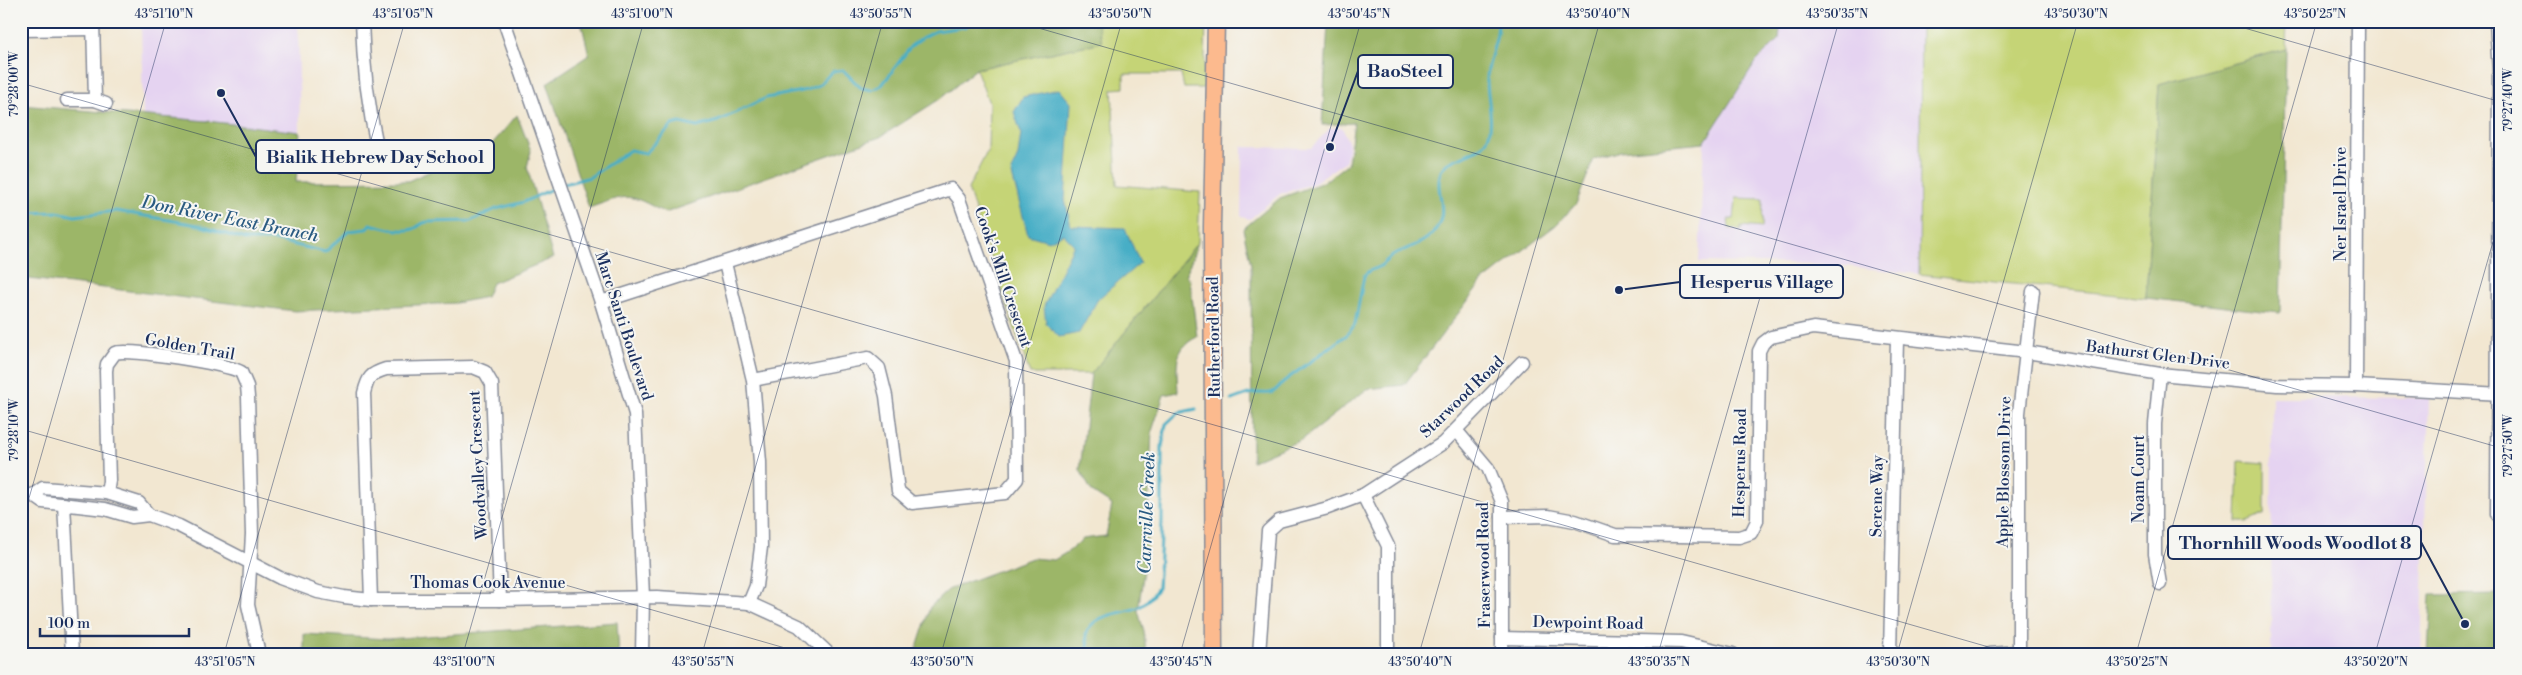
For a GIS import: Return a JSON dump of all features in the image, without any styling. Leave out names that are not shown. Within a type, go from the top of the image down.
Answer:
[{"type":"main road","name":"Rutherford Road","points":[[1214,654],[1212,228],[1216,21]]},
{"type":"street","points":[[362,21],[368,108],[378,150]]},
{"type":"street","name":"Marc Santi Boulevard","points":[[504,21],[552,154],[601,302],[635,414],[643,597],[642,654]]},
{"type":"street","name":"Ner Israel Drive","points":[[2356,386],[2358,21]]},
{"type":"street","points":[[2496,21],[2499,74],[2497,514],[2501,518]]},
{"type":"street","points":[[21,30],[93,25],[101,102],[67,100]]},
{"type":"street","name":"Cook's Mill Crescent","points":[[601,302],[951,190],[959,199],[1016,361],[1017,479],[1005,492],[912,504],[898,491],[886,396],[879,368],[868,358],[754,380]]},
{"type":"street","points":[[725,263],[754,380],[760,462],[761,547],[756,586],[749,603]]},
{"type":"street","name":"Apple Blossom Drive","points":[[2019,653],[2019,413],[2033,291]]},
{"type":"street","name":"Bathurst Glen Drive","points":[[1813,328],[1897,339],[2027,352],[2160,374],[2277,385],[2356,386],[2499,394]]},
{"type":"street","name":"Hesperus Road","points":[[1502,517],[1548,516],[1574,521],[1615,535],[1739,538],[1751,533],[1757,521],[1759,351],[1763,343],[1771,337],[1813,328]]},
{"type":"street","name":"Serene Way","points":[[1890,654],[1897,339]]},
{"type":"street","name":"Golden Trail","points":[[107,493],[109,481],[106,371],[115,353],[124,352],[236,369],[241,372],[247,386],[252,534],[250,564]]},
{"type":"street","name":"Starwood Road","points":[[1259,654],[1268,531],[1279,521],[1328,508],[1363,495],[1443,443],[1522,362]]},
{"type":"street","name":"Woodvalley Crescent","points":[[371,600],[364,393],[367,382],[373,373],[386,370],[473,367],[485,372],[492,384],[500,600]]},
{"type":"street","name":"Noam Court","points":[[2160,374],[2156,424],[2155,554],[2160,584]]},
{"type":"street","name":"Fraserwood Road","points":[[1456,430],[1488,468],[1502,502],[1502,654]]},
{"type":"street","name":"Thomas Cook Avenue","points":[[27,495],[43,488],[107,493],[139,503],[149,515]]},
{"type":"street","name":"Thomas Cook Avenue","points":[[27,495],[43,502],[105,509],[132,517],[149,515],[179,526],[250,564],[318,592],[371,600],[643,597],[749,603],[799,626],[829,654]]},
{"type":"street","points":[[1363,495],[1388,546],[1388,654]]},
{"type":"street","points":[[64,504],[72,654]]},
{"type":"street","points":[[250,564],[248,605],[259,654]]},
{"type":"street","name":"Dewpoint Road","points":[[1502,638],[1681,642],[1733,654]]},
{"type":"street","points":[[1989,654],[2019,653]]},
{"type":"shaded area","points":[[141,21],[298,21],[300,132],[143,115]]},
{"type":"shaded area","points":[[1781,21],[1921,21],[1919,274],[1826,264],[1699,262],[1704,143],[1756,62],[1779,39]]},
{"type":"shaded area","points":[[1342,127],[1349,144],[1346,161],[1312,184],[1280,194],[1250,219],[1241,217],[1242,147],[1311,148],[1330,128]]},
{"type":"shaded area","points":[[2272,397],[2429,398],[2421,654],[2271,654]]},
{"type":"green space","points":[[581,21],[1097,21],[1102,42],[976,69],[940,99],[880,137],[665,213],[643,201],[628,197],[589,208],[547,83],[589,55]]},
{"type":"green space","points":[[1097,21],[1206,21],[1204,88],[1184,88],[1181,74],[1124,74],[1124,88],[1112,89],[1117,185],[1200,192],[1198,242],[1091,374],[1030,374],[968,189],[988,150],[989,103],[976,69],[1101,42]]},
{"type":"green space","points":[[1318,21],[1781,21],[1779,39],[1756,62],[1704,143],[1621,151],[1594,159],[1576,204],[1556,225],[1482,282],[1404,385],[1367,389],[1303,439],[1252,461],[1251,265],[1243,229],[1280,198],[1324,182],[1348,163],[1354,123],[1322,125],[1328,23]]},
{"type":"green space","points":[[1921,21],[2287,21],[2286,49],[2159,84],[2146,298],[1919,274]]},
{"type":"green space","points":[[2286,49],[2280,313],[2146,298],[2159,84]]},
{"type":"green space","points":[[21,105],[207,121],[300,132],[296,182],[408,181],[493,143],[517,115],[531,151],[527,167],[553,258],[492,283],[486,297],[456,303],[295,311],[21,278]]},
{"type":"green space","points":[[1736,198],[1763,199],[1762,228],[1741,226],[1741,231],[1729,228],[1728,219],[1734,219]]},
{"type":"green space","points":[[1198,242],[1186,275],[1190,280],[1197,337],[1183,347],[1180,353],[1177,367],[1178,392],[1164,395],[1152,431],[1146,556],[1138,611],[1144,631],[1146,654],[915,654],[930,607],[949,589],[1032,558],[1054,560],[1069,551],[1083,539],[1106,536],[1112,505],[1092,492],[1080,470],[1091,374]]},
{"type":"green space","points":[[2239,461],[2265,463],[2265,514],[2248,522],[2237,522]]},
{"type":"green space","points":[[2501,594],[2501,654],[2428,654],[2431,595]]},
{"type":"green space","points":[[617,622],[619,654],[304,654],[304,634],[387,639]]},
{"type":"water","points":[[1059,89],[1071,103],[1065,200],[1071,226],[1125,228],[1140,263],[1098,299],[1079,333],[1059,337],[1046,324],[1044,306],[1074,245],[1063,234],[1049,241],[1028,235],[1011,171],[1018,156],[1021,133],[1014,112],[1023,97]]},
{"type":"waterway","name":"Don River East Branch","points":[[564,184],[590,177],[630,150],[646,153],[672,125],[680,123],[697,127],[718,121],[766,98],[807,90],[819,85],[833,71],[843,70],[861,88],[872,90],[882,85],[911,46],[923,37],[936,31],[965,27],[974,21]]},
{"type":"waterway","name":"Carrville Creek","points":[[1231,400],[1252,393],[1273,392],[1283,382],[1348,334],[1355,324],[1364,276],[1369,271],[1379,267],[1394,254],[1416,245],[1433,233],[1441,217],[1442,209],[1439,186],[1441,171],[1448,163],[1480,147],[1488,137],[1490,113],[1487,80],[1497,36],[1498,21]]},
{"type":"waterway","name":"Don River East Branch","points":[[21,213],[57,212],[75,216],[116,211],[198,225],[245,240],[274,240],[325,252],[349,231],[366,229],[370,224],[392,229],[408,230],[427,222],[471,221],[496,209],[524,202],[558,186]]},
{"type":"waterway","name":"Carrville Creek","points":[[1089,654],[1086,634],[1096,621],[1103,617],[1141,606],[1158,588],[1162,522],[1162,447],[1166,424],[1178,413],[1196,409]]},
{"type":"place","name":"Bialik Hebrew Day School","points":[[221,93]]},
{"type":"place","name":"BaoSteel","points":[[1330,147]]},
{"type":"place","name":"Hesperus Village","points":[[1619,290]]},
{"type":"place","name":"Thornhill Woods Woodlot 8","points":[[2465,624]]}]
